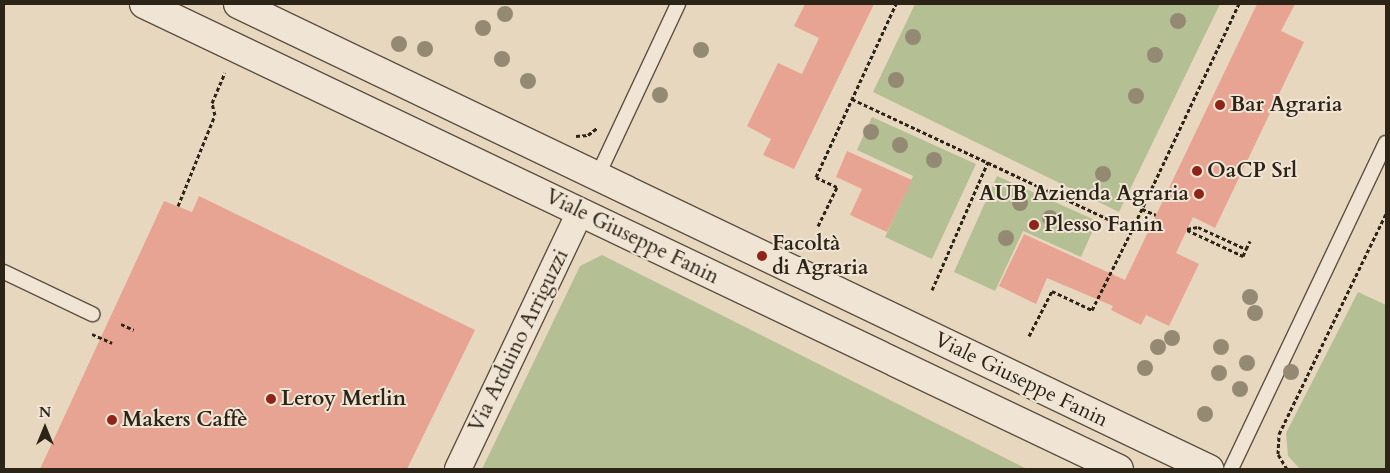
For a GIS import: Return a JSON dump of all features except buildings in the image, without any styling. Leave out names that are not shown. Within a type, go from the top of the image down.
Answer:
[{"type":"main road","name":"Viale Giuseppe Fanin","points":[[144,4],[1119,469]]},
{"type":"main road","name":"Viale Giuseppe Fanin","points":[[238,4],[1209,469]]},
{"type":"street","name":"Via Arduino Arriguzzi","points":[[458,469],[580,212]]},
{"type":"lane","points":[[597,177],[678,4]]},
{"type":"lane","points":[[1231,469],[1386,143]]},
{"type":"lane","points":[[4,272],[92,314]]},
{"type":"path","points":[[818,226],[837,187],[816,177],[896,4]]},
{"type":"path","points":[[1029,336],[1052,290],[1092,310],[1239,4]]},
{"type":"path","points":[[178,206],[215,114],[212,103],[236,47]]},
{"type":"path","points":[[852,98],[1132,230]]},
{"type":"path","points":[[932,290],[988,162]]},
{"type":"path","points":[[1142,209],[1156,215]]},
{"type":"path","points":[[1287,469],[1278,454],[1279,434],[1386,214]]},
{"type":"path","points":[[1246,249],[1198,227],[1187,229],[1243,256],[1250,241]]},
{"type":"path","points":[[121,324],[134,330]]},
{"type":"path","points":[[84,331],[112,343]]},
{"type":"green space","points":[[915,4],[1220,4],[1119,212],[873,92]]},
{"type":"green space","points":[[872,117],[976,164],[932,259],[885,237],[913,176],[857,150]]},
{"type":"green space","points":[[997,176],[1097,221],[1081,257],[1023,231],[995,291],[954,272]]},
{"type":"green space","points":[[602,255],[1027,469],[482,469],[580,266]]},
{"type":"green space","points":[[1358,292],[1386,305],[1386,469],[1300,469],[1288,456],[1286,433]]},
{"type":"place","name":"Bar Agraria","points":[[1220,105]]},
{"type":"place","name":"OaCP Srl","points":[[1197,171]]},
{"type":"place","name":"AUB Azienda Agraria","points":[[1199,194]]},
{"type":"place","name":"Plesso Fanin","points":[[1034,225]]},
{"type":"place","name":"Facoltà di Agraria","points":[[762,256]]},
{"type":"place","name":"Leroy Merlin","points":[[271,399]]},
{"type":"place","name":"Makers Caffè","points":[[112,420]]}]
